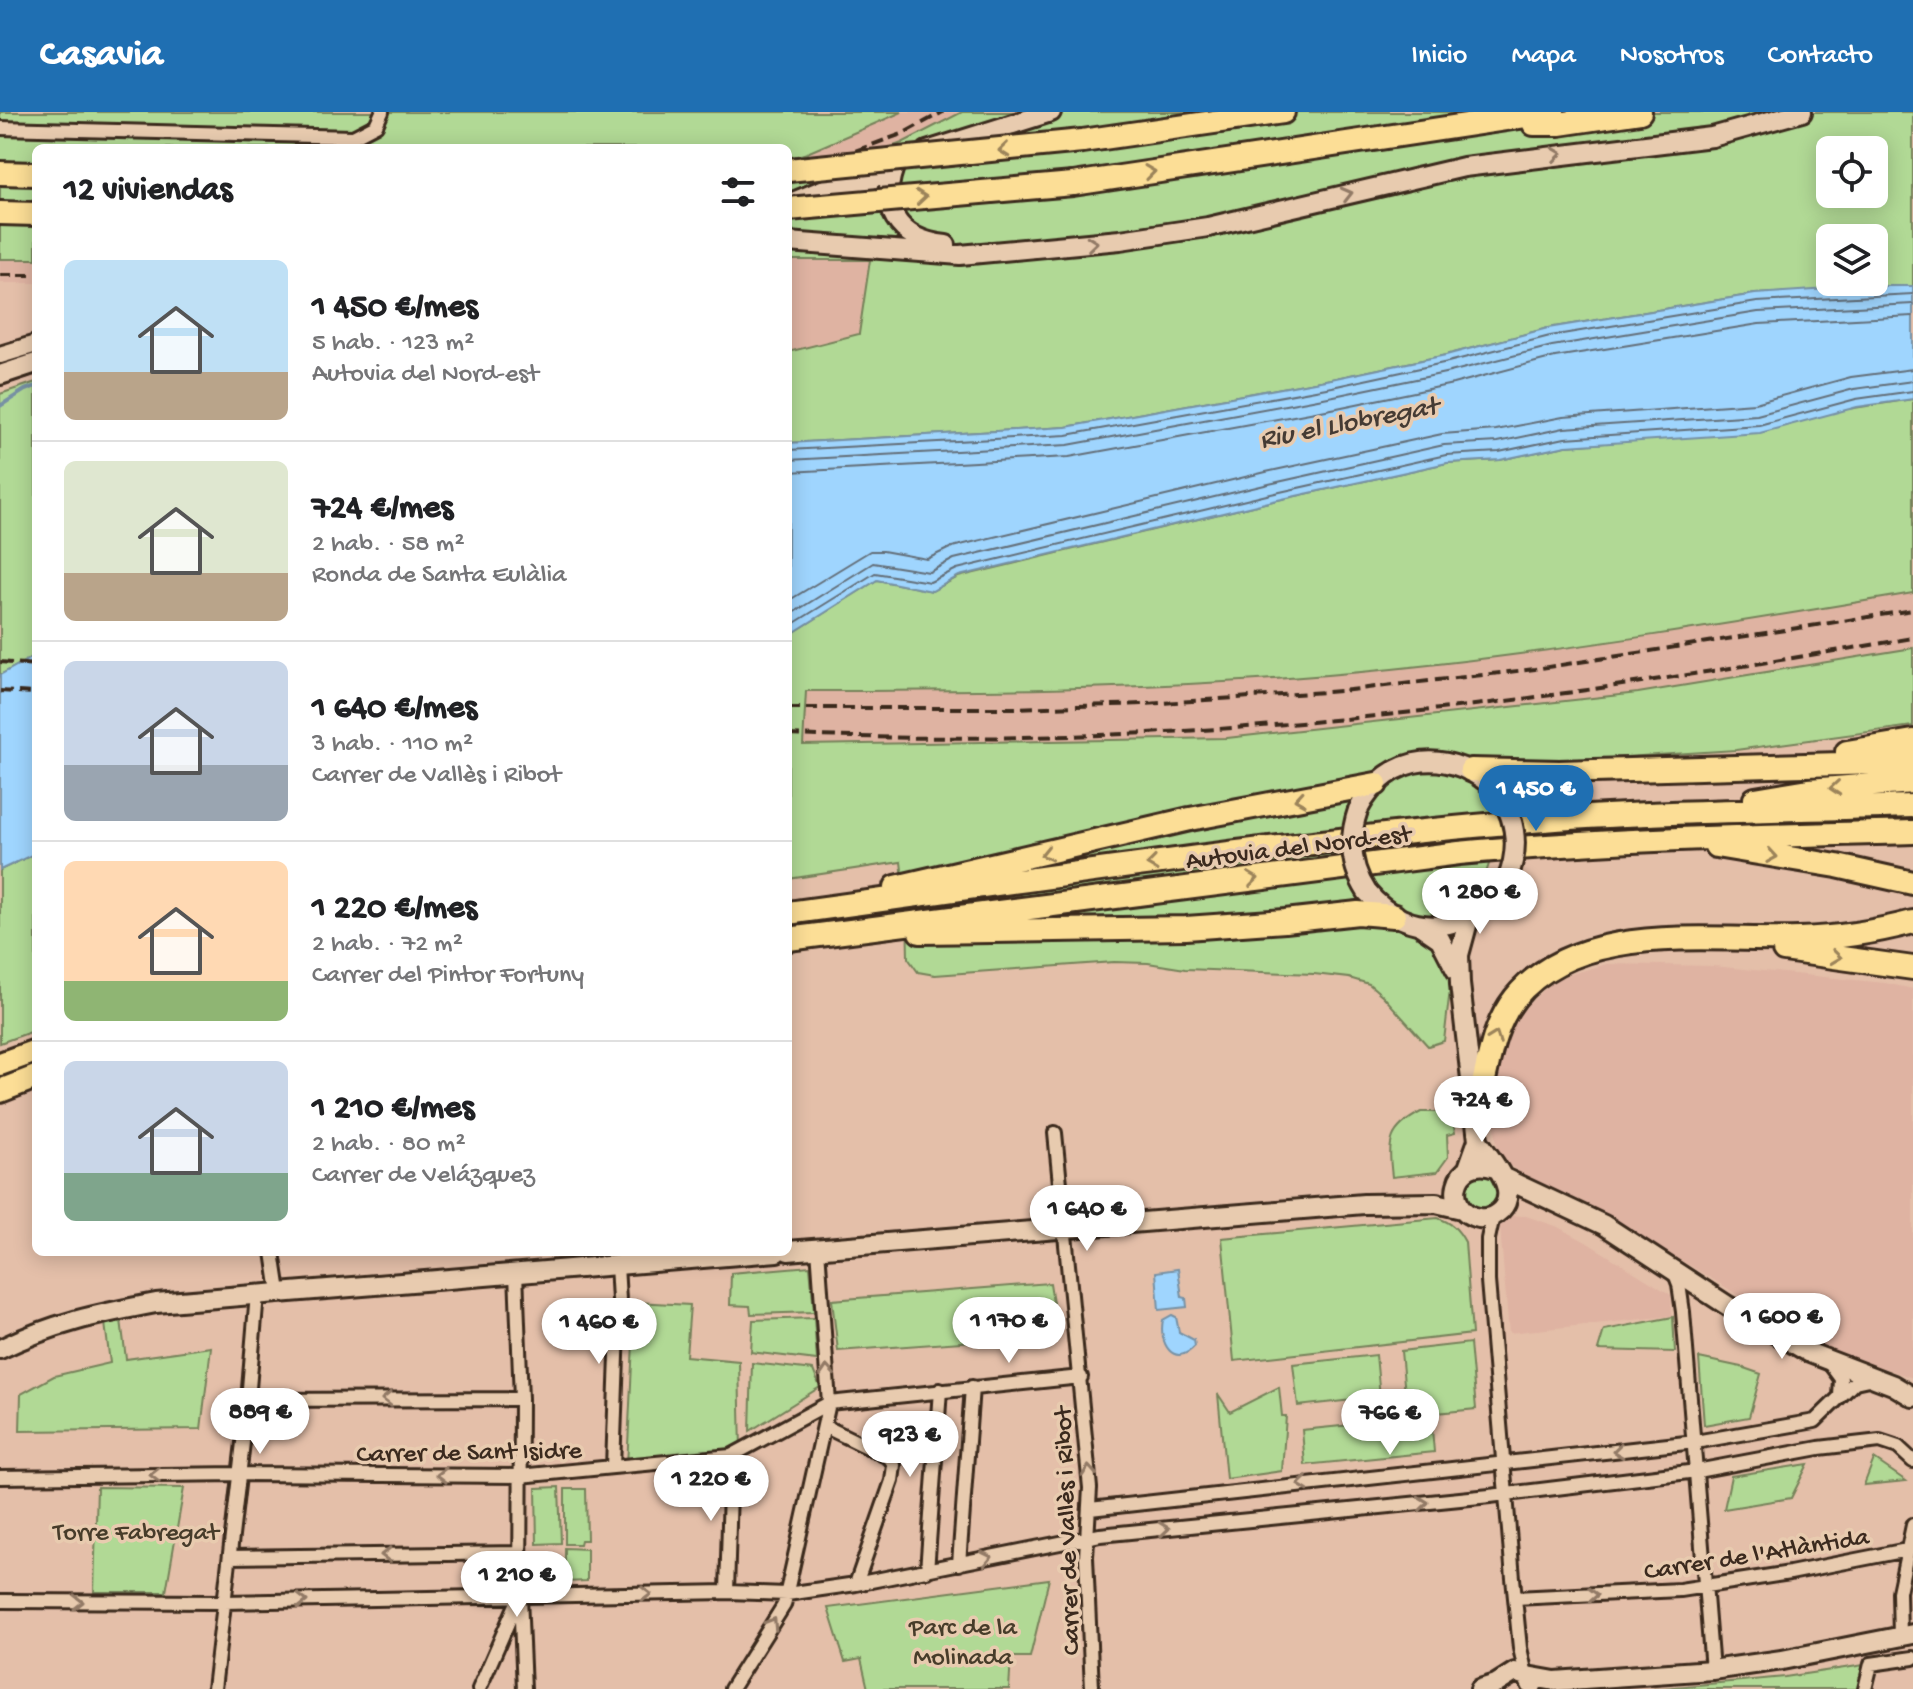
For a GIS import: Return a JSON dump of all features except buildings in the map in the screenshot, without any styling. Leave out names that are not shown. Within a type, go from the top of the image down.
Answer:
[{"type":"highway","points":[[792,170],[1082,141],[1283,112]]},
{"type":"highway","points":[[792,206],[1073,184],[1553,112]]},
{"type":"highway","points":[[1481,124],[1559,124],[1640,112]]},
{"type":"highway","points":[[0,173],[32,174]]},
{"type":"highway","points":[[0,213],[32,214]]},
{"type":"highway","points":[[1751,765],[1913,741]]},
{"type":"highway","points":[[1471,770],[1583,771],[1913,762]]},
{"type":"highway","points":[[1694,812],[1809,790],[1913,782]]},
{"type":"highway","points":[[843,906],[908,883],[1046,854],[1131,831],[1376,784]]},
{"type":"highway","name":"Autovia del Nord-est","points":[[792,912],[1204,857],[1544,820],[1913,806]]},
{"type":"highway","name":"Autovia del Nord-est","points":[[792,938],[1459,853],[1668,838],[1913,832]]},
{"type":"highway","points":[[1668,838],[1837,866],[1913,883]]},
{"type":"highway","points":[[871,928],[949,934],[1143,929],[1285,921],[1358,913],[1394,916]]},
{"type":"highway","points":[[1476,1112],[1495,1033],[1516,997],[1540,975],[1571,958],[1609,946],[1641,941],[1817,938],[1861,934],[1913,922]]},
{"type":"highway","points":[[1704,940],[1913,968]]},
{"type":"highway","points":[[0,1064],[32,1052]]},
{"type":"highway","points":[[0,1091],[32,1079]]},
{"type":"main road","points":[[792,204],[897,160],[1051,112]]},
{"type":"main road","points":[[792,242],[960,255],[1120,240],[1208,227],[1472,166],[1712,137],[1802,112]]},
{"type":"main road","points":[[792,214],[860,187],[897,160]]},
{"type":"main road","points":[[897,160],[889,181],[888,202],[892,214],[908,233],[926,242],[942,245],[1014,250]]},
{"type":"main road","points":[[0,375],[32,364]]},
{"type":"main road","points":[[1419,925],[1447,925],[1469,918],[1491,903],[1507,880],[1515,856],[1515,830],[1511,815],[1498,792],[1471,770],[1456,764],[1424,761],[1400,768],[1376,784],[1358,810],[1351,851],[1355,870],[1367,892],[1394,916],[1419,925],[1440,939],[1454,964],[1460,984]]},
{"type":"main road","points":[[1468,1213],[1456,1196],[1478,1140],[1460,984],[1459,955],[1469,918]]},
{"type":"main road","points":[[1478,1140],[1500,1173],[1509,1196],[1499,1211]]},
{"type":"main road","points":[[1364,1204],[1388,1197],[1429,1193],[1449,1186],[1464,1173],[1482,1165],[1543,1198],[1590,1217],[1754,1322],[1826,1360],[1893,1385],[1913,1397]]},
{"type":"main road","points":[[792,1251],[1364,1204],[1436,1203],[1481,1218],[1543,1198]]},
{"type":"main road","points":[[0,1349],[50,1326],[156,1303],[728,1256]]},
{"type":"main road","points":[[1893,1385],[1913,1387]]},
{"type":"main road","points":[[1480,1689],[1524,1681],[1712,1670],[1906,1636]]},
{"type":"street","points":[[0,128],[353,137],[376,125],[382,112]]},
{"type":"street","points":[[0,355],[32,345]]},
{"type":"street","name":"Carrer de Vallès i Ribot","points":[[1055,1133],[1081,1377],[1090,1509],[1087,1538],[1092,1689]]},
{"type":"street","points":[[1499,1211],[1487,1252],[1524,1681]]},
{"type":"street","points":[[1468,1213],[1487,1252]]},
{"type":"street","points":[[731,1689],[784,1605],[829,1403],[818,1248]]},
{"type":"street","points":[[274,1256],[279,1292]]},
{"type":"street","points":[[613,1467],[619,1300],[617,1265]]},
{"type":"street","points":[[1672,1268],[1681,1296],[1712,1670]]},
{"type":"street","points":[[516,1273],[521,1399],[520,1597],[524,1689]]},
{"type":"street","points":[[1681,1296],[1690,1289],[1701,1287]]},
{"type":"street","points":[[214,1689],[248,1400],[257,1294]]},
{"type":"street","points":[[1826,1360],[1841,1379],[1840,1396]]},
{"type":"street","points":[[829,1403],[1081,1377]]},
{"type":"street","points":[[1090,1509],[1695,1442],[1815,1421],[1855,1382],[1873,1378]]},
{"type":"street","points":[[959,1564],[972,1387]]},
{"type":"street","points":[[927,1571],[940,1390]]},
{"type":"street","points":[[248,1400],[521,1399]]},
{"type":"street","name":"Carrer de Sant Isidre","points":[[0,1477],[239,1474],[520,1476],[731,1456],[829,1403]]},
{"type":"street","points":[[1815,1421],[1819,1448]]},
{"type":"street","points":[[824,1426],[890,1458],[894,1465],[892,1481],[856,1584]]},
{"type":"street","points":[[0,1601],[224,1602],[727,1592],[787,1594],[927,1571],[1087,1538],[1697,1471],[1819,1448],[1880,1441],[1898,1447],[1913,1461]]},
{"type":"street","points":[[727,1592],[731,1456]]},
{"type":"street","points":[[1906,1636],[1899,1592],[1913,1525]]},
{"type":"street","name":"Carrer de l'Atlàntida","points":[[1515,1598],[1705,1587],[1907,1550]]},
{"type":"street","points":[[230,1557],[520,1553]]},
{"type":"street","points":[[479,1689],[520,1597]]},
{"type":"street","points":[[502,1637],[510,1635],[522,1642]]},
{"type":"street","points":[[1865,1689],[1871,1664],[1913,1658]]},
{"type":"shaded area","points":[[902,112],[962,112],[902,143],[792,183],[792,158]]},
{"type":"shaded area","points":[[0,259],[32,259],[32,283],[0,283]]},
{"type":"shaded area","points":[[870,259],[859,334],[792,351],[792,260]]},
{"type":"shaded area","points":[[1913,593],[1913,648],[1638,693],[1227,738],[803,745],[806,690],[997,691],[1179,685],[1392,669],[1644,637]]},
{"type":"shaded area","points":[[1607,964],[1713,966],[1885,983],[1913,989],[1913,1378],[1825,1348],[1684,1262],[1498,1158],[1492,1095],[1499,1054],[1513,1018],[1557,978]]},
{"type":"shaded area","points":[[1499,1215],[1526,1216],[1556,1226],[1586,1242],[1671,1295],[1672,1316],[1509,1333]]},
{"type":"green space","points":[[0,112],[902,112],[792,158],[792,144],[32,144],[32,259],[0,259]]},
{"type":"green space","points":[[962,112],[1913,112],[1913,286],[1888,287],[1888,224],[1816,224],[1816,291],[1755,294],[1548,328],[1446,355],[1331,379],[1066,427],[792,443],[792,351],[859,334],[870,260],[792,260],[792,183],[902,143]]},
{"type":"green space","points":[[32,383],[32,657],[0,675],[0,394]]},
{"type":"green space","points":[[1913,399],[1913,593],[1588,645],[1319,676],[1099,688],[806,691],[803,745],[1227,738],[1638,693],[1913,648],[1913,726],[1736,750],[1594,759],[1564,787],[1537,798],[1497,840],[1483,882],[1455,946],[1444,1041],[1428,1046],[1383,996],[1369,984],[1349,978],[1114,962],[935,975],[918,972],[908,958],[907,911],[901,862],[792,878],[792,633],[877,580],[932,591],[958,577],[1273,501],[1447,463],[1500,460],[1566,446],[1644,440]]},
{"type":"green space","points":[[32,855],[32,1031],[0,1043],[0,870]]},
{"type":"green space","points":[[1421,1112],[1439,1112],[1453,1120],[1455,1133],[1447,1135],[1448,1157],[1437,1172],[1392,1177],[1390,1154],[1396,1131]]},
{"type":"green space","points":[[1483,1175],[1495,1180],[1500,1192],[1495,1204],[1483,1209],[1471,1204],[1466,1192],[1471,1180]]},
{"type":"green space","points":[[1438,1218],[1454,1227],[1465,1242],[1472,1334],[1234,1361],[1222,1238]]},
{"type":"green space","points":[[810,1266],[814,1312],[751,1314],[750,1306],[730,1305],[731,1273]]},
{"type":"green space","points":[[1050,1283],[1058,1335],[838,1351],[832,1300]]},
{"type":"green space","points":[[635,1302],[690,1305],[686,1356],[739,1361],[741,1451],[627,1466]]},
{"type":"green space","points":[[120,1312],[126,1359],[211,1347],[201,1429],[20,1431],[21,1394],[54,1376],[110,1363],[104,1315]]},
{"type":"green space","points":[[1673,1317],[1675,1352],[1598,1350],[1604,1330]]},
{"type":"green space","points":[[814,1318],[817,1360],[751,1352],[753,1320]]},
{"type":"green space","points":[[1470,1343],[1476,1409],[1407,1416],[1401,1351]]},
{"type":"green space","points":[[1376,1355],[1380,1397],[1298,1406],[1293,1364]]},
{"type":"green space","points":[[1699,1358],[1761,1374],[1749,1417],[1704,1425]]},
{"type":"green space","points":[[752,1363],[813,1370],[820,1387],[750,1431]]},
{"type":"green space","points":[[1279,1387],[1282,1416],[1286,1416],[1282,1471],[1226,1479],[1218,1394],[1230,1412]]},
{"type":"green space","points":[[1431,1417],[1434,1452],[1305,1465],[1302,1430]]},
{"type":"green space","points":[[1874,1459],[1906,1481],[1864,1485]]},
{"type":"green space","points":[[1808,1464],[1791,1498],[1724,1509],[1731,1476]]},
{"type":"green space","name":"Torre Fabregat","points":[[97,1487],[184,1488],[166,1592],[94,1592]]},
{"type":"green space","points":[[559,1487],[561,1543],[537,1544],[536,1488]]},
{"type":"green space","points":[[565,1489],[586,1489],[587,1540],[581,1540],[580,1544],[565,1544]]},
{"type":"green space","points":[[565,1548],[587,1549],[587,1581],[565,1582]]},
{"type":"green space","name":"Parc de la Molinada","points":[[1049,1579],[1030,1657],[1011,1657],[1009,1689],[868,1689],[861,1659],[845,1662],[828,1608]]},
{"type":"green space","points":[[1871,1664],[1865,1689],[1653,1689],[1785,1677]]},
{"type":"water","name":"Riu el Llobregat","points":[[1888,286],[1913,286],[1913,399],[1857,407],[1760,433],[1566,446],[1500,460],[1447,463],[959,576],[932,591],[877,580],[792,633],[792,443],[1066,427],[1331,379],[1446,355],[1548,328],[1755,294],[1816,290],[1816,296],[1888,296]]},
{"type":"water","points":[[32,657],[32,855],[0,870],[0,675]]},
{"type":"water","points":[[1178,1269],[1182,1297],[1186,1298],[1187,1307],[1159,1310],[1156,1272]]},
{"type":"water","points":[[1172,1315],[1176,1317],[1179,1332],[1194,1340],[1195,1346],[1180,1355],[1169,1350],[1163,1337],[1163,1320]]},
{"type":"waterway","points":[[0,406],[32,387]]},
{"type":"railway","points":[[792,174],[902,134],[943,112]]},
{"type":"railway","points":[[0,275],[32,275]]},
{"type":"railway","points":[[792,708],[1012,708],[1146,704],[1341,691],[1535,669],[1913,610]]},
{"type":"railway","points":[[792,735],[1033,737],[1196,730],[1359,718],[1559,694],[1913,638]]},
{"type":"railway","points":[[0,662],[32,665]]},
{"type":"railway","points":[[0,691],[32,693]]}]
